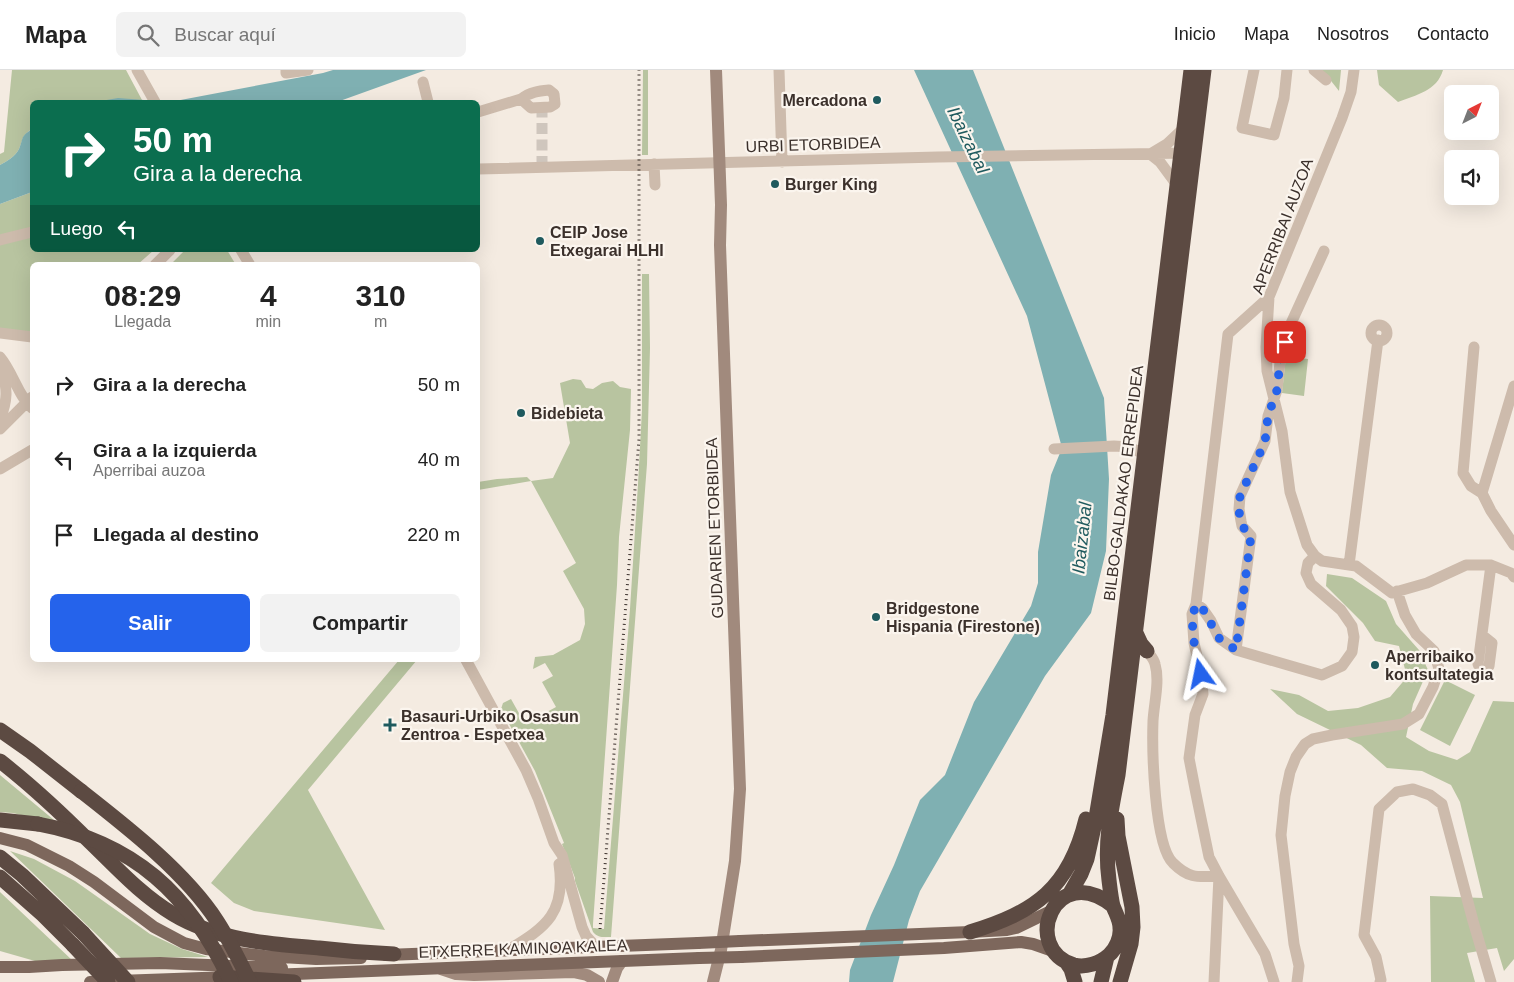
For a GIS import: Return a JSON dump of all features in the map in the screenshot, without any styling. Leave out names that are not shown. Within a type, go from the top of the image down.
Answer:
[{"type":"highway","name":"BILBO-GALDAKAO ERREPIDEA","points":[[1051,911],[1069,894],[1081,874],[1087,859],[1113,715],[1177,185],[1188,153],[1184,128],[1192,70]]},
{"type":"highway","name":"BILBO-GALDAKAO ERREPIDEA","points":[[1101,982],[1107,957],[1113,951],[1120,929],[1118,916],[1113,906],[1109,881],[1107,855],[1108,828],[1118,775],[1188,153],[1204,70]]},
{"type":"highway","points":[[1135,631],[1141,644],[1147,651]]},
{"type":"highway","points":[[1131,662],[1136,654],[1147,651]]},
{"type":"highway","points":[[0,730],[116,818],[189,887],[216,920],[250,982]]},
{"type":"highway","points":[[0,739],[81,791]]},
{"type":"highway","points":[[970,932],[1010,918],[1032,906],[1050,891],[1066,871],[1074,857],[1084,831],[1097,776],[1106,753]]},
{"type":"highway","points":[[0,761],[57,809],[140,889],[164,908],[188,922],[227,936],[262,943],[362,953],[394,954]]},
{"type":"highway","name":"BILBO-GALDAKAO ERREPIDEA","points":[[1118,775],[1118,836],[1132,907],[1133,926],[1131,944],[1120,982]]},
{"type":"highway","points":[[0,820],[38,824],[72,832],[101,843],[139,864],[154,876],[193,915],[212,944],[226,980],[294,982]]},
{"type":"highway","points":[[0,857],[22,875],[83,933],[128,982]]},
{"type":"highway","points":[[0,877],[73,945],[108,982]]},
{"type":"highway","points":[[1069,894],[1080,892],[1092,893],[1103,898],[1113,906]]},
{"type":"highway","points":[[1051,911],[1047,932],[1053,951],[1060,959],[1077,966],[1096,963],[1107,957]]},
{"type":"highway","points":[[1068,963],[1076,982]]},
{"type":"main road","name":"ETXERRE KAMINOA KALEA","points":[[0,838],[27,845],[69,866],[94,882],[154,927],[184,943],[206,949],[264,956],[316,959],[362,958],[394,954],[970,932]]},
{"type":"main road","points":[[970,932],[1007,930],[1027,923],[1051,911]]},
{"type":"main road","name":"ETXERRE KAMINOA KALEA","points":[[350,971],[741,957],[944,948],[1021,942],[1053,951]]},
{"type":"main road","points":[[0,959],[29,967]]},
{"type":"main road","points":[[0,967],[160,963],[350,971]]},
{"type":"main road","points":[[90,982],[226,980],[350,971]]},
{"type":"street","points":[[137,70],[154,100]]},
{"type":"street","points":[[286,72],[308,70]]},
{"type":"street","name":"GUDARIEN ETORBIDEA","points":[[713,982],[721,950],[734,869],[740,789],[721,265],[716,70]]},
{"type":"street","points":[[779,70],[782,162]]},
{"type":"street","points":[[1254,70],[1242,128],[1274,135],[1284,98],[1287,70]]},
{"type":"street","points":[[1314,70],[1326,80]]},
{"type":"street","name":"APERRIBAI AUZOA","points":[[1315,556],[1307,545],[1290,492],[1282,431],[1268,371],[1266,347],[1269,297],[1342,118],[1351,92],[1354,70]]},
{"type":"street","points":[[423,82],[428,100]]},
{"type":"street","points":[[480,111],[521,99]]},
{"type":"street","points":[[1177,185],[1160,162],[1150,154],[1167,144],[1184,128]]},
{"type":"street","name":"URBI ETORBIDEA","points":[[480,169],[938,157],[1188,153]]},
{"type":"street","points":[[654,164],[655,185]]},
{"type":"street","points":[[0,240],[30,232]]},
{"type":"street","name":"APERRIBAI AUZOA","points":[[1236,650],[1251,536],[1240,521],[1240,496],[1265,442],[1268,416],[1277,390],[1281,353],[1288,330],[1324,251]]},
{"type":"street","points":[[158,262],[168,252]]},
{"type":"street","points":[[1269,297],[1228,334],[1196,604],[1192,614],[1194,643],[1201,674],[1203,694],[1194,715],[1190,758],[1209,857],[1218,876],[1265,954],[1274,982]]},
{"type":"street","points":[[0,333],[30,338]]},
{"type":"street","points":[[1349,565],[1378,340]]},
{"type":"street","points":[[1474,347],[1463,473],[1471,486],[1482,493],[1491,511],[1514,545]]},
{"type":"street","points":[[0,357],[30,401]]},
{"type":"street","points":[[0,370],[6,385],[5,406],[0,420]]},
{"type":"street","points":[[1482,493],[1514,386]]},
{"type":"street","points":[[0,429],[30,404]]},
{"type":"street","points":[[1054,449],[1114,446],[1129,447],[1144,454]]},
{"type":"street","points":[[0,469],[30,451]]},
{"type":"street","points":[[0,474],[30,461]]},
{"type":"street","points":[[1491,511],[1514,529]]},
{"type":"street","points":[[1196,604],[1207,615],[1219,638],[1236,650],[1322,674],[1342,666],[1352,652],[1354,637],[1352,626],[1340,610],[1311,584],[1306,573],[1308,562],[1315,556],[1322,561],[1356,566],[1392,593],[1427,583],[1466,565],[1491,565],[1511,573],[1514,577]]},
{"type":"street","points":[[1482,635],[1491,565]]},
{"type":"street","points":[[1297,982],[1299,966],[1294,944],[1281,835],[1285,796],[1290,772],[1296,757],[1305,744],[1313,739],[1403,724],[1419,714],[1433,687],[1439,669],[1434,651],[1416,634],[1404,615],[1398,591]]},
{"type":"street","points":[[1147,651],[1155,662],[1152,757],[1156,797],[1165,851],[1171,862],[1194,877],[1218,876]]},
{"type":"street","points":[[467,662],[526,770],[554,842],[562,856],[584,932],[590,942],[596,947]]},
{"type":"street","points":[[1380,982],[1376,957],[1364,935],[1379,809],[1397,792],[1413,789],[1430,795],[1442,804],[1491,982]]},
{"type":"street","points":[[508,950],[534,934],[555,911],[559,900],[561,882],[554,842]]},
{"type":"street","points":[[1214,982],[1218,876]]},
{"type":"street","points":[[612,982],[617,968],[622,961]]},
{"type":"street","points":[[438,968],[456,974],[474,975],[573,972],[587,975],[599,982]]},
{"type":"green space","points":[[12,70],[126,70],[142,100],[30,100],[30,130],[24,136],[15,154],[0,165],[0,154],[4,152]]},
{"type":"green space","points":[[643,70],[648,70],[648,155],[642,155]]},
{"type":"green space","points":[[1321,70],[1341,70],[1339,91],[1328,77]]},
{"type":"green space","points":[[1377,70],[1443,70],[1431,88],[1398,102],[1379,85]]},
{"type":"green space","points":[[30,193],[30,252],[152,252],[140,262],[30,262],[30,332],[0,329],[0,204]]},
{"type":"green space","points":[[183,252],[228,252],[234,262],[173,262]]},
{"type":"green space","points":[[642,274],[649,274],[650,348],[647,464],[611,937],[599,936],[593,932],[562,844],[564,843],[535,771],[501,709],[503,703],[511,699],[525,724],[556,707],[542,682],[553,676],[545,663],[533,669],[535,657],[553,655],[580,640],[585,624],[584,609],[563,571],[576,563],[531,481],[553,478],[570,443],[560,383],[573,379],[581,380],[586,388],[593,389],[602,383],[613,381],[620,387],[631,389],[630,430],[619,537],[593,924],[593,928],[604,929],[630,609],[638,484],[642,410]]},
{"type":"green space","points":[[1286,356],[1308,359],[1304,396],[1282,393]]},
{"type":"green space","points":[[527,477],[531,481],[480,490],[480,482]]},
{"type":"green space","points":[[1327,574],[1352,578],[1386,601],[1396,624],[1419,650],[1428,670],[1413,704],[1406,737],[1429,751],[1457,760],[1470,752],[1493,701],[1514,702],[1514,959],[1504,971],[1497,948],[1467,953],[1475,982],[1431,982],[1430,896],[1483,898],[1460,802],[1451,785],[1422,771],[1387,768],[1361,745],[1297,714],[1270,689],[1299,695],[1328,711],[1358,708],[1390,697],[1407,677],[1399,646],[1375,641],[1363,623],[1326,586]]},
{"type":"green space","points":[[397,662],[415,662],[308,790],[385,930],[254,911],[234,903],[211,883]]},
{"type":"green space","points":[[1445,680],[1475,695],[1450,746],[1420,730]]},
{"type":"green space","points":[[0,775],[60,825],[13,813],[0,812]]},
{"type":"green space","points":[[10,851],[34,859],[75,881],[150,934],[182,949],[208,957],[121,958]]},
{"type":"green space","points":[[0,892],[73,961],[35,961],[0,951]]},
{"type":"water","points":[[333,70],[426,70],[343,100],[181,100]]},
{"type":"water","name":"Ibaizabal","points":[[914,70],[973,70],[1104,398],[1109,479],[1106,551],[1091,613],[1045,676],[920,891],[909,920],[893,982],[849,982],[850,970],[871,915],[894,865],[920,800],[945,775],[974,702],[1031,606],[1038,583],[1038,552],[1051,475],[1062,448],[1027,316]]},
{"type":"water","points":[[118,98],[144,100],[106,100]]},
{"type":"water","points":[[30,131],[30,193],[0,204],[0,165],[15,154],[24,136]]},
{"type":"tunnel","points":[[542,109],[542,167]]},
{"type":"railway","points":[[600,929],[639,439],[639,70]]},
{"type":"place","name":"Mercadona","points":[[877,100]]},
{"type":"place","name":"Burger King","points":[[775,184]]},
{"type":"place","name":"CEIP Jose Etxegarai HLHI","points":[[540,241]]},
{"type":"place","name":"Bidebieta","points":[[521,413]]},
{"type":"place","name":"Bridgestone Hispania (Firestone)","points":[[876,617]]},
{"type":"place","name":"Aperribaiko kontsultategia","points":[[1375,665]]},
{"type":"place","name":"Basauri-Urbiko Osasun Zentroa - Espetxea","points":[[390,725]]},
{"type":"route","points":[[1201,674],[1194,643],[1192,614],[1196,604],[1202,608],[1211,621],[1219,638],[1236,650],[1251,536],[1240,521],[1240,496],[1265,442],[1268,416],[1277,390],[1281,353],[1285,342]]}]
